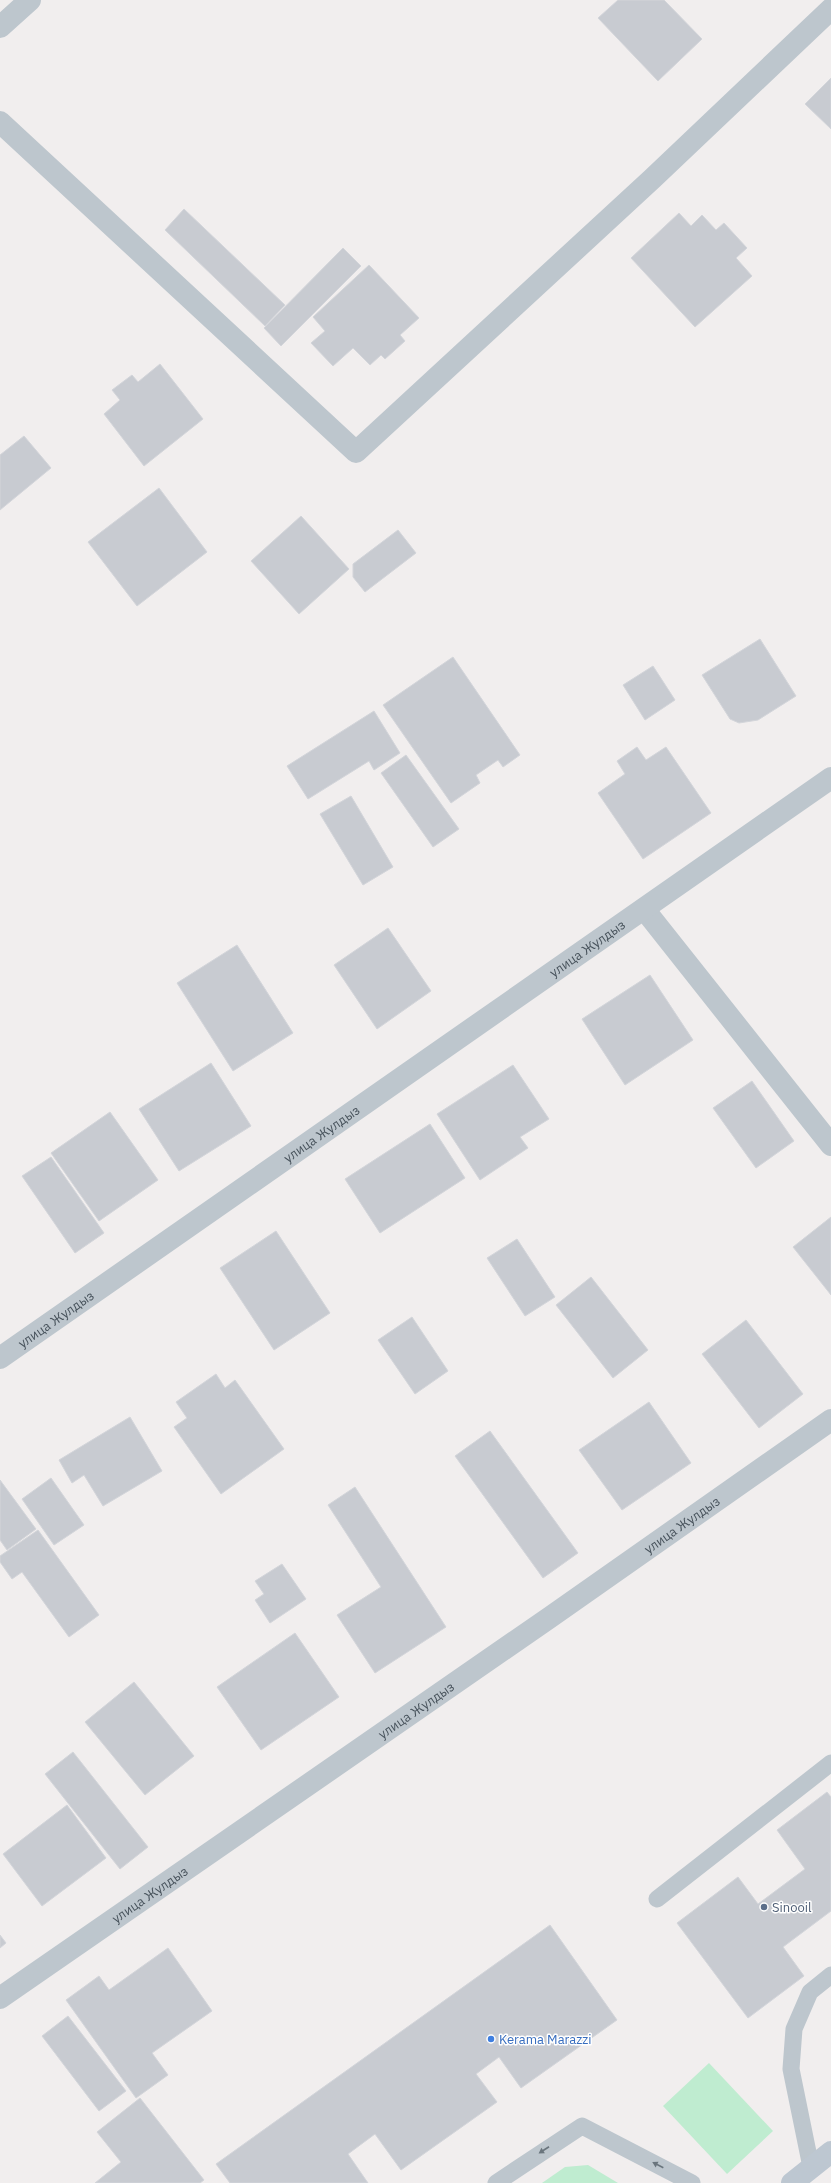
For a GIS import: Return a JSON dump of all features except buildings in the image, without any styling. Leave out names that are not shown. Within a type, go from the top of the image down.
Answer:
[{"type":"main road","points":[[792,2183],[831,2152]]},
{"type":"street","points":[[0,27],[30,0]]},
{"type":"street","points":[[0,122],[356,452],[652,179],[831,8]]},
{"type":"street","name":"улица Жулдыз","points":[[0,1358],[831,778]]},
{"type":"street","points":[[644,909],[831,1144]]},
{"type":"street","name":"улица Жулдыз","points":[[0,1998],[831,1420]]},
{"type":"lane","points":[[657,1898],[831,1764]]},
{"type":"lane","points":[[811,2167],[791,2069],[794,2029],[810,1992],[831,1975]]},
{"type":"lane","points":[[496,2183],[582,2126],[692,2183]]},
{"type":"green space","points":[[709,2063],[773,2131],[727,2174],[663,2106]]},
{"type":"green space","points":[[588,2165],[618,2183],[542,2183],[565,2167]]},
{"type":"place","name":"Sinooil","points":[[764,1907]]},
{"type":"place","name":"Kerama Marazzi","points":[[491,2039]]}]
